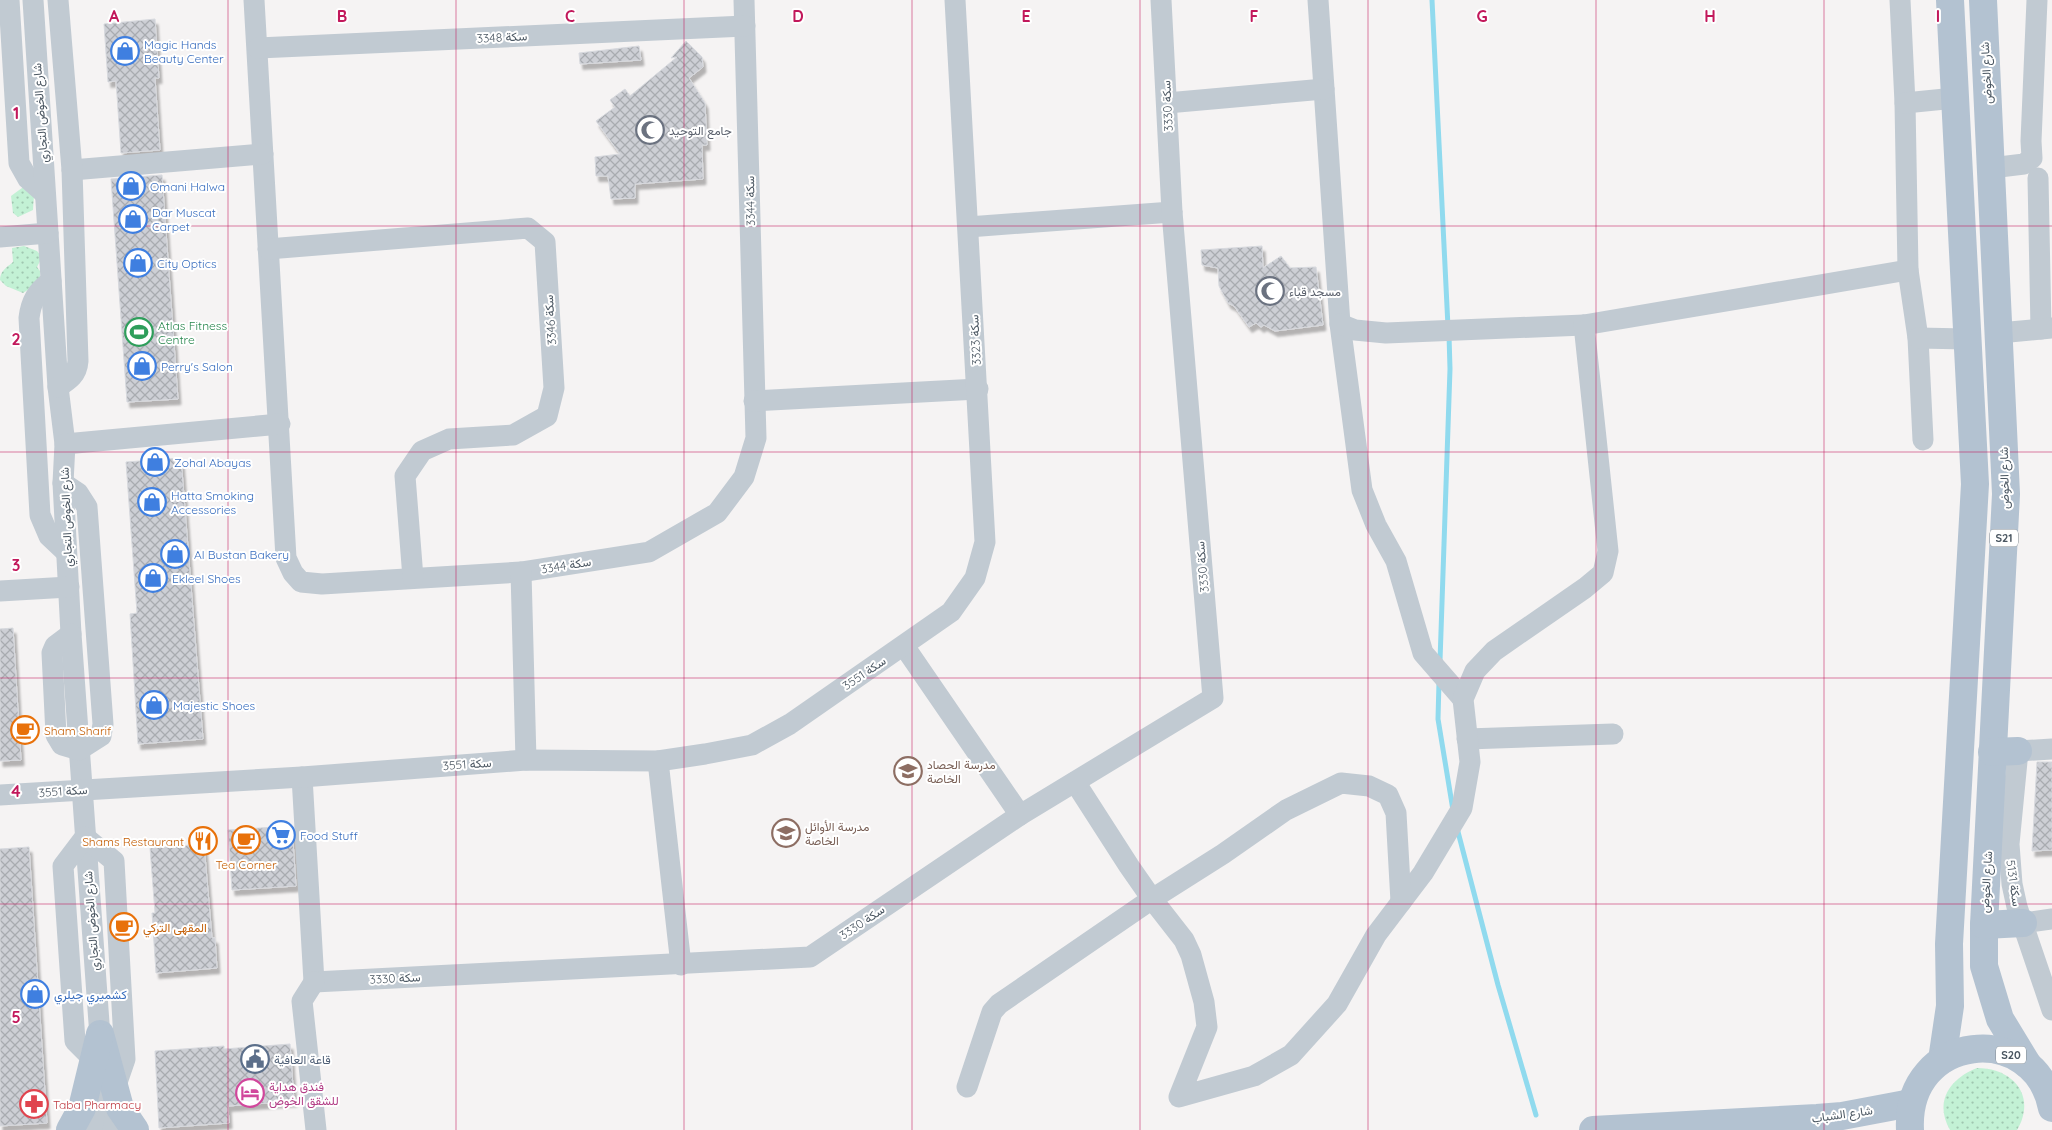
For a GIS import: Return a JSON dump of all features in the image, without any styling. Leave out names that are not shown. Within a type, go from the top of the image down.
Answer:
[{"type":"main road","name":"S21","points":[[1942,1060],[1950,1006],[1948,944],[1975,484],[1950,0]]},
{"type":"main road","name":"شارع الخوض","points":[[1987,7],[1991,168],[2006,494],[2005,752],[1984,925],[1984,966],[2000,1019],[2044,1087]]},
{"type":"main road","points":[[1984,925],[2023,923]]},
{"type":"main road","points":[[97,1047],[120,1108],[135,1130]]},
{"type":"main road","points":[[70,1130],[82,1108],[97,1047]]},
{"type":"main road","name":"S20","points":[[1910,1130],[1909,1113],[1914,1092],[1927,1072],[1942,1060],[1965,1050],[1988,1048],[2010,1054],[2044,1087]]},
{"type":"main road","name":"شارع الشباب","points":[[1593,1130],[1842,1116],[1911,1103]]},
{"type":"street","points":[[9,0],[19,163],[28,179],[45,194]]},
{"type":"street","name":"شارع الخوض التجاري","points":[[33,0],[58,387],[65,444],[63,483],[70,634],[82,789],[97,1047],[106,1120],[111,1130]]},
{"type":"street","points":[[58,0],[72,170],[78,361],[75,374],[71,379],[58,387]]},
{"type":"street","points":[[65,444],[280,424],[254,0]]},
{"type":"street","name":"سكة 3344","points":[[280,424],[286,558],[293,573],[301,582],[322,584],[521,572],[649,552],[717,513],[744,477],[756,438],[744,0]]},
{"type":"street","name":"سكة 3323","points":[[904,646],[952,612],[975,578],[985,542],[955,0]]},
{"type":"street","name":"سكة 3330","points":[[314,982],[810,957],[1020,815],[1213,698],[1172,212],[1168,103],[1161,0]]},
{"type":"street","points":[[1318,0],[1340,324],[1362,490],[1376,524],[1396,561],[1424,653],[1463,699]]},
{"type":"street","points":[[1900,0],[1905,103],[1908,270],[1918,338],[1923,440]]},
{"type":"street","points":[[1991,168],[2024,164],[2032,158],[2031,141],[2037,0]]},
{"type":"street","name":"سكة 3348","points":[[258,48],[746,26]]},
{"type":"street","points":[[1168,103],[1324,90]]},
{"type":"street","points":[[1905,103],[1955,98]]},
{"type":"street","points":[[72,170],[263,154]]},
{"type":"street","points":[[1999,333],[2047,328],[2038,178]]},
{"type":"street","points":[[968,227],[1172,212]]},
{"type":"street","name":"سكة 3346","points":[[268,249],[528,228],[545,242],[554,388],[547,416],[513,435],[449,439],[422,451],[405,476],[413,578]]},
{"type":"street","points":[[0,237],[48,233]]},
{"type":"street","points":[[1340,324],[1355,330],[1386,333],[1584,325],[1908,270]]},
{"type":"street","points":[[51,281],[34,296],[30,306],[29,318],[40,505],[44,526],[49,536],[66,552]]},
{"type":"street","points":[[1075,782],[1152,899],[1192,955],[1204,1002],[1207,1026],[1179,1097],[1254,1076],[1291,1055],[1336,1004],[1376,935],[1423,873],[1462,808],[1470,762],[1463,699],[1474,671],[1494,651],[1585,588],[1603,573],[1608,551],[1584,325]]},
{"type":"street","points":[[1918,338],[1967,339]]},
{"type":"street","points":[[754,401],[978,389]]},
{"type":"street","points":[[63,483],[78,493],[87,508],[103,724],[101,736],[79,750]]},
{"type":"street","points":[[521,572],[526,760]]},
{"type":"street","points":[[0,591],[69,586]]},
{"type":"street","points":[[904,646],[1020,815]]},
{"type":"street","name":"سكة 3551","points":[[0,795],[526,760],[658,761],[705,754],[752,745],[790,724],[904,646]]},
{"type":"street","points":[[1467,739],[1613,734]]},
{"type":"street","points":[[2005,752],[2052,749]]},
{"type":"street","name":"سكة 5131","points":[[2005,752],[2012,884],[2017,907],[2052,1010]]},
{"type":"street","points":[[658,761],[681,964]]},
{"type":"street","points":[[302,776],[314,982],[302,1000],[316,1130]]},
{"type":"street","points":[[967,1087],[992,1012],[998,1004],[1286,810],[1341,783],[1369,786],[1388,794],[1396,813],[1401,902]]},
{"type":"street","points":[[85,837],[114,860],[125,1060],[114,1091]]},
{"type":"street","points":[[2023,923],[2052,919]]},
{"type":"street","name":"شارع الخوض التجاري","points":[[92,1130],[97,1047]]},
{"type":"green space","points":[[26,185],[34,195],[33,210],[18,217],[13,213],[11,196]]},
{"type":"green space","points":[[24,246],[37,251],[42,257],[37,267],[40,271],[40,282],[23,293],[6,286],[0,280],[0,277],[2,272],[13,262],[12,248]]},
{"type":"green space","points":[[1977,1068],[1990,1069],[2001,1073],[2018,1086],[2023,1095],[2024,1106],[2017,1130],[1950,1130],[1945,1120],[1944,1110],[1944,1101],[1947,1093],[1959,1078]]},
{"type":"building","points":[[155,19],[159,78],[155,78],[160,150],[121,153],[116,81],[108,82],[104,24]]},
{"type":"building","name":"جامع التوحيد","points":[[686,41],[702,57],[703,67],[689,78],[705,103],[707,145],[702,145],[703,179],[635,184],[635,198],[611,199],[608,176],[596,176],[595,157],[620,154],[596,121],[615,107],[610,100],[625,89],[630,96],[677,57],[671,58]]},
{"type":"building","points":[[639,46],[641,60],[580,64],[579,53]]},
{"type":"building","points":[[162,175],[178,399],[127,402],[111,179]]},
{"type":"building","name":"مسجد قباء","points":[[1262,246],[1263,268],[1281,256],[1290,268],[1316,267],[1323,325],[1275,331],[1264,325],[1261,327],[1256,323],[1249,327],[1234,306],[1228,303],[1219,286],[1218,268],[1202,265],[1201,250]]},
{"type":"building","points":[[181,458],[203,739],[138,744],[130,614],[137,613],[126,462]]},
{"type":"building","points":[[13,628],[21,760],[0,761],[0,629]]},
{"type":"building","points":[[2037,762],[2052,762],[2052,850],[2032,851]]},
{"type":"building","points":[[292,826],[296,886],[232,890],[228,830]]},
{"type":"building","points":[[204,844],[212,938],[215,938],[217,968],[156,973],[152,913],[155,913],[150,848]]},
{"type":"building","points":[[29,847],[47,1123],[0,1126],[0,849]]},
{"type":"building","points":[[290,1044],[294,1101],[228,1106],[229,1123],[159,1128],[155,1051],[224,1046],[224,1049]]},
{"type":"waterway","points":[[1432,0],[1448,327]]},
{"type":"waterway","points":[[1440,661],[1450,369],[1449,335]]},
{"type":"waterway","points":[[1439,682],[1438,719],[1453,810]]},
{"type":"waterway","points":[[1457,828],[1498,985],[1536,1115]]},
{"type":"place","name":"Magic Hands Beauty Center","points":[[125,51]]},
{"type":"place","name":"جامع التوحيد","points":[[650,130]]},
{"type":"place","name":"Omani Halwa","points":[[131,186]]},
{"type":"place","name":"Dar Muscat Carpet","points":[[133,219]]},
{"type":"place","name":"City Optics","points":[[138,263]]},
{"type":"place","name":"مسجد قباء","points":[[1270,291]]},
{"type":"place","name":"Atlas Fitness Centre","points":[[139,332]]},
{"type":"place","name":"Perry's Salon","points":[[142,366]]},
{"type":"place","name":"Zohal Abayas","points":[[155,462]]},
{"type":"place","name":"Hatta Smoking Accessories","points":[[152,502]]},
{"type":"place","name":"Al Bustan Bakery","points":[[175,554]]},
{"type":"place","name":"Ekleel Shoes","points":[[153,578]]},
{"type":"place","name":"Majestic Shoes","points":[[154,705]]},
{"type":"place","name":"Sham Sharif","points":[[25,730]]},
{"type":"place","name":"مدرسة الحصاد الخاصة","points":[[908,771]]},
{"type":"place","name":"مدرسة الأوائل الخاصة","points":[[786,833]]},
{"type":"place","name":"Food Stuff","points":[[281,835]]},
{"type":"place","name":"Tea Corner","points":[[246,840]]},
{"type":"place","name":"Shams Restaurant","points":[[203,841]]},
{"type":"place","name":"المقهى التركي","points":[[124,927]]},
{"type":"place","name":"كشميري جيلري","points":[[35,994]]},
{"type":"place","name":"قاعة العافية","points":[[255,1059]]},
{"type":"place","name":"فندق هداية للشقق الخوض","points":[[250,1093]]},
{"type":"place","name":"Taba Pharmacy","points":[[34,1104]]}]
